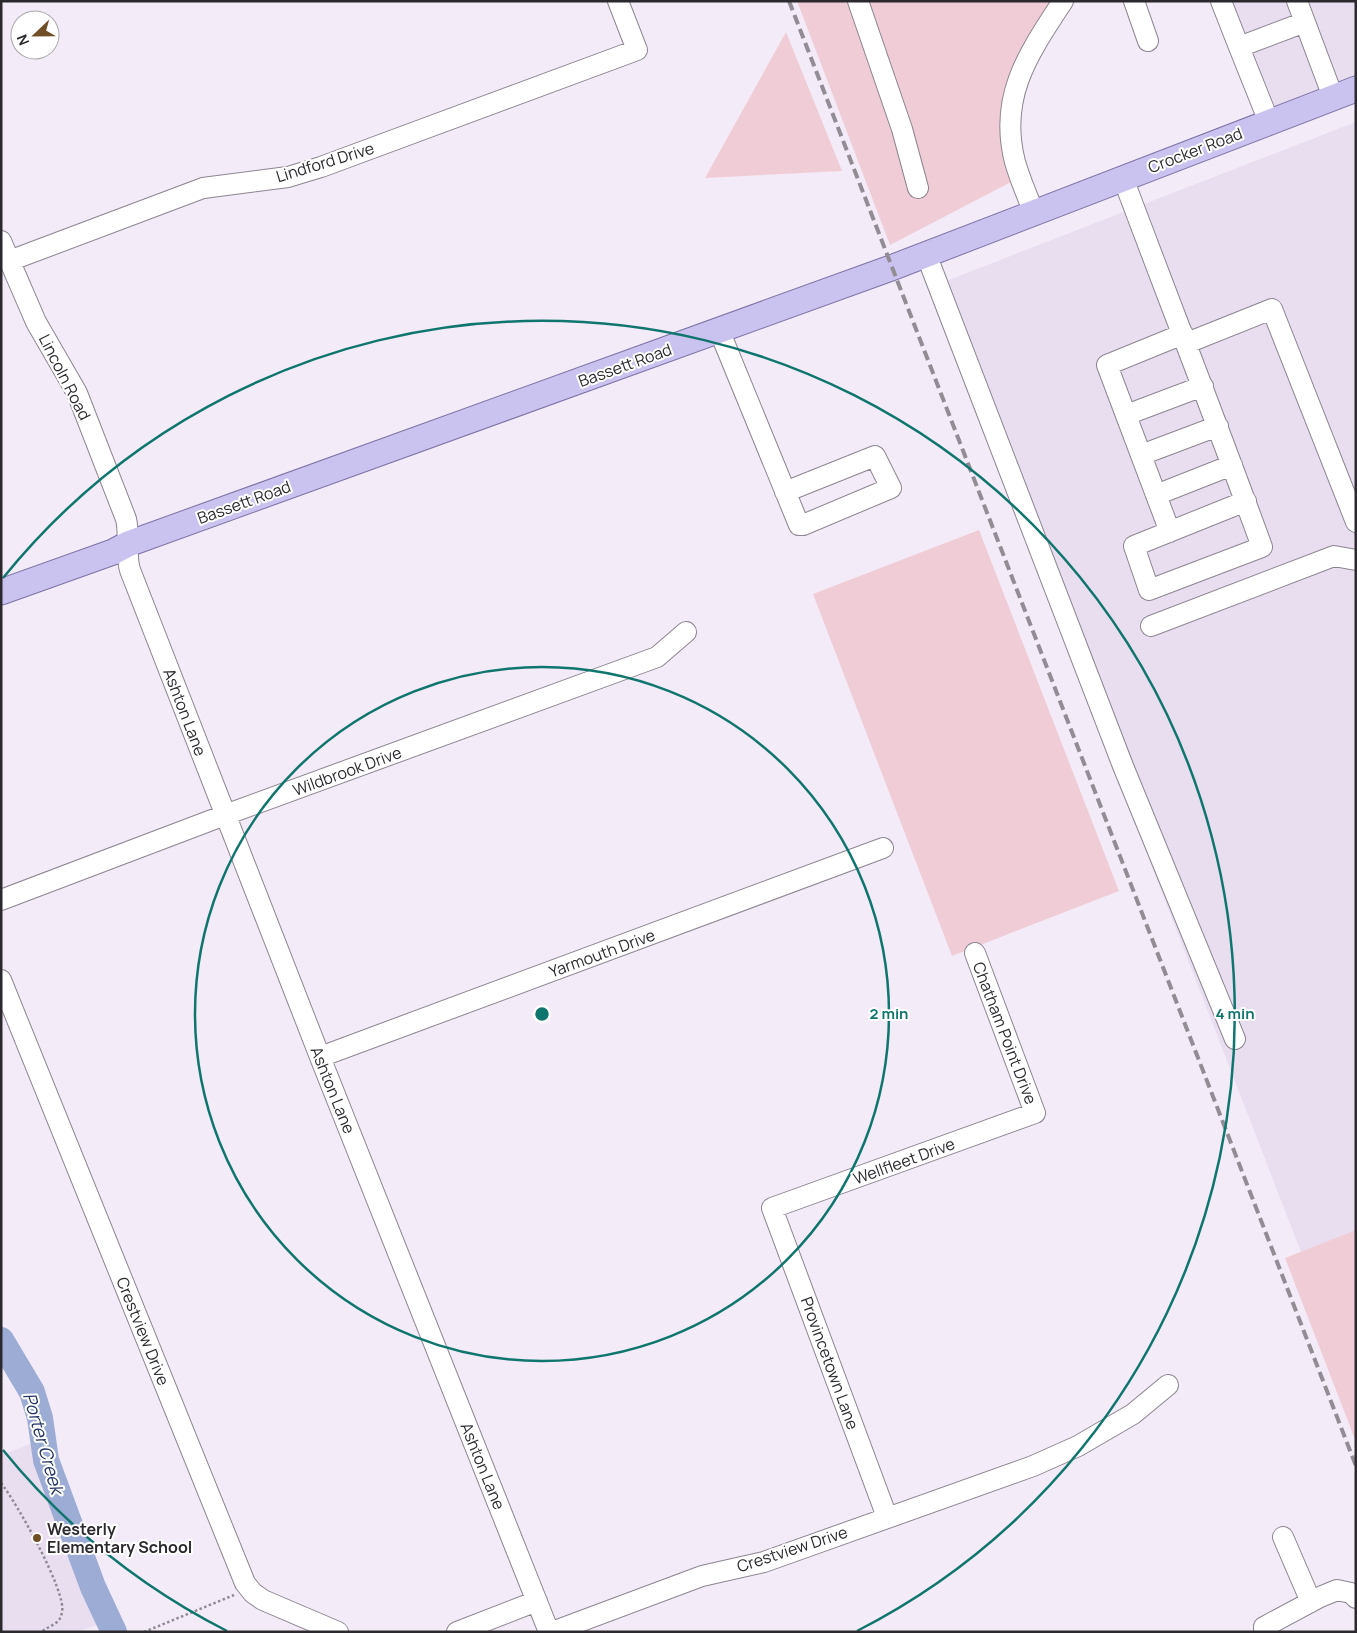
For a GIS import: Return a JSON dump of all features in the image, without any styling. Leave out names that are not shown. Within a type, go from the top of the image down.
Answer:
[{"type":"main road","name":"Crocker Road","points":[[1034,212],[1344,93]]},
{"type":"main road","name":"Bassett Road","points":[[1,592],[926,254],[1034,212]]},
{"type":"street","name":"Lindford Drive","points":[[9,261],[202,188],[288,177],[321,167],[637,50],[618,1]]},
{"type":"street","points":[[858,1],[902,129],[918,188]]},
{"type":"street","points":[[1034,212],[1017,168],[1012,148],[1010,125],[1012,104],[1017,82],[1028,57],[1063,1]]},
{"type":"street","points":[[1134,1],[1148,40]]},
{"type":"street","points":[[1221,1],[1269,122]]},
{"type":"street","points":[[1297,1],[1305,22],[1344,93]]},
{"type":"street","points":[[1239,48],[1305,22]]},
{"type":"street","points":[[1123,178],[1185,338],[1246,501],[1262,546],[1149,590],[1134,546],[1246,501]]},
{"type":"street","name":"Lincoln Road","points":[[1,240],[36,322],[77,393],[126,519],[128,544]]},
{"type":"street","points":[[926,254],[1123,766],[1235,1039]]},
{"type":"street","points":[[1170,532],[1107,365],[1272,309],[1356,522]]},
{"type":"street","points":[[719,330],[785,492],[800,526],[891,488],[876,456],[785,492]]},
{"type":"street","points":[[1126,415],[1203,386]]},
{"type":"street","points":[[1141,455],[1218,426]]},
{"type":"street","points":[[1156,495],[1232,465]]},
{"type":"street","name":"Ashton Lane","points":[[128,544],[127,554],[130,570],[225,815],[537,1601],[551,1632]]},
{"type":"street","points":[[1151,626],[1334,556],[1356,560]]},
{"type":"street","name":"Wildbrook Drive","points":[[1,900],[225,815],[657,657],[686,632]]},
{"type":"street","name":"Yarmouth Drive","points":[[320,1057],[883,848]]},
{"type":"street","name":"Chatham Point Drive","points":[[974,954],[1035,1113]]},
{"type":"street","name":"Crestview Drive","points":[[1,980],[245,1583],[253,1593],[264,1600],[338,1632]]},
{"type":"street","name":"Wellfleet Drive","points":[[772,1208],[1035,1113]]},
{"type":"street","name":"Provincetown Lane","points":[[772,1208],[887,1517]]},
{"type":"street","name":"Crestview Drive","points":[[551,1632],[702,1576],[764,1562],[1033,1466],[1078,1446],[1134,1414],[1168,1384]]},
{"type":"street","points":[[1283,1537],[1311,1602]]},
{"type":"street","points":[[1264,1630],[1311,1602],[1337,1590],[1351,1593],[1356,1598]]},
{"type":"street","points":[[457,1632],[537,1601]]},
{"type":"path","points":[[1,1483],[30,1529],[61,1597],[63,1611],[57,1623],[42,1632]]},
{"type":"path","points":[[144,1632],[237,1592]]},
{"type":"shaded area","points":[[797,1],[1052,1],[1019,52],[1005,93],[1013,181],[890,245]]},
{"type":"shaded area","points":[[1213,1],[1356,1],[1356,76],[1257,115]]},
{"type":"shaded area","points":[[786,32],[842,171],[705,178]]},
{"type":"shaded area","points":[[1356,122],[1356,1230],[1301,1252],[928,288]]},
{"type":"shaded area","points":[[979,530],[1119,891],[952,956],[813,594]]},
{"type":"shaded area","points":[[1356,1230],[1356,1442],[1285,1258]]},
{"type":"shaded area","name":"Westerly Elementary School","points":[[36,1442],[105,1622],[77,1632],[1,1632],[1,1455]]},
{"type":"waterway","name":"Porter Creek","points":[[1,1340],[32,1392],[40,1418],[46,1460],[93,1587],[114,1632]]},
{"type":"railway","points":[[789,1],[1356,1466]]},
{"type":"place","name":"Westerly Elementary School","points":[[37,1538]]}]
